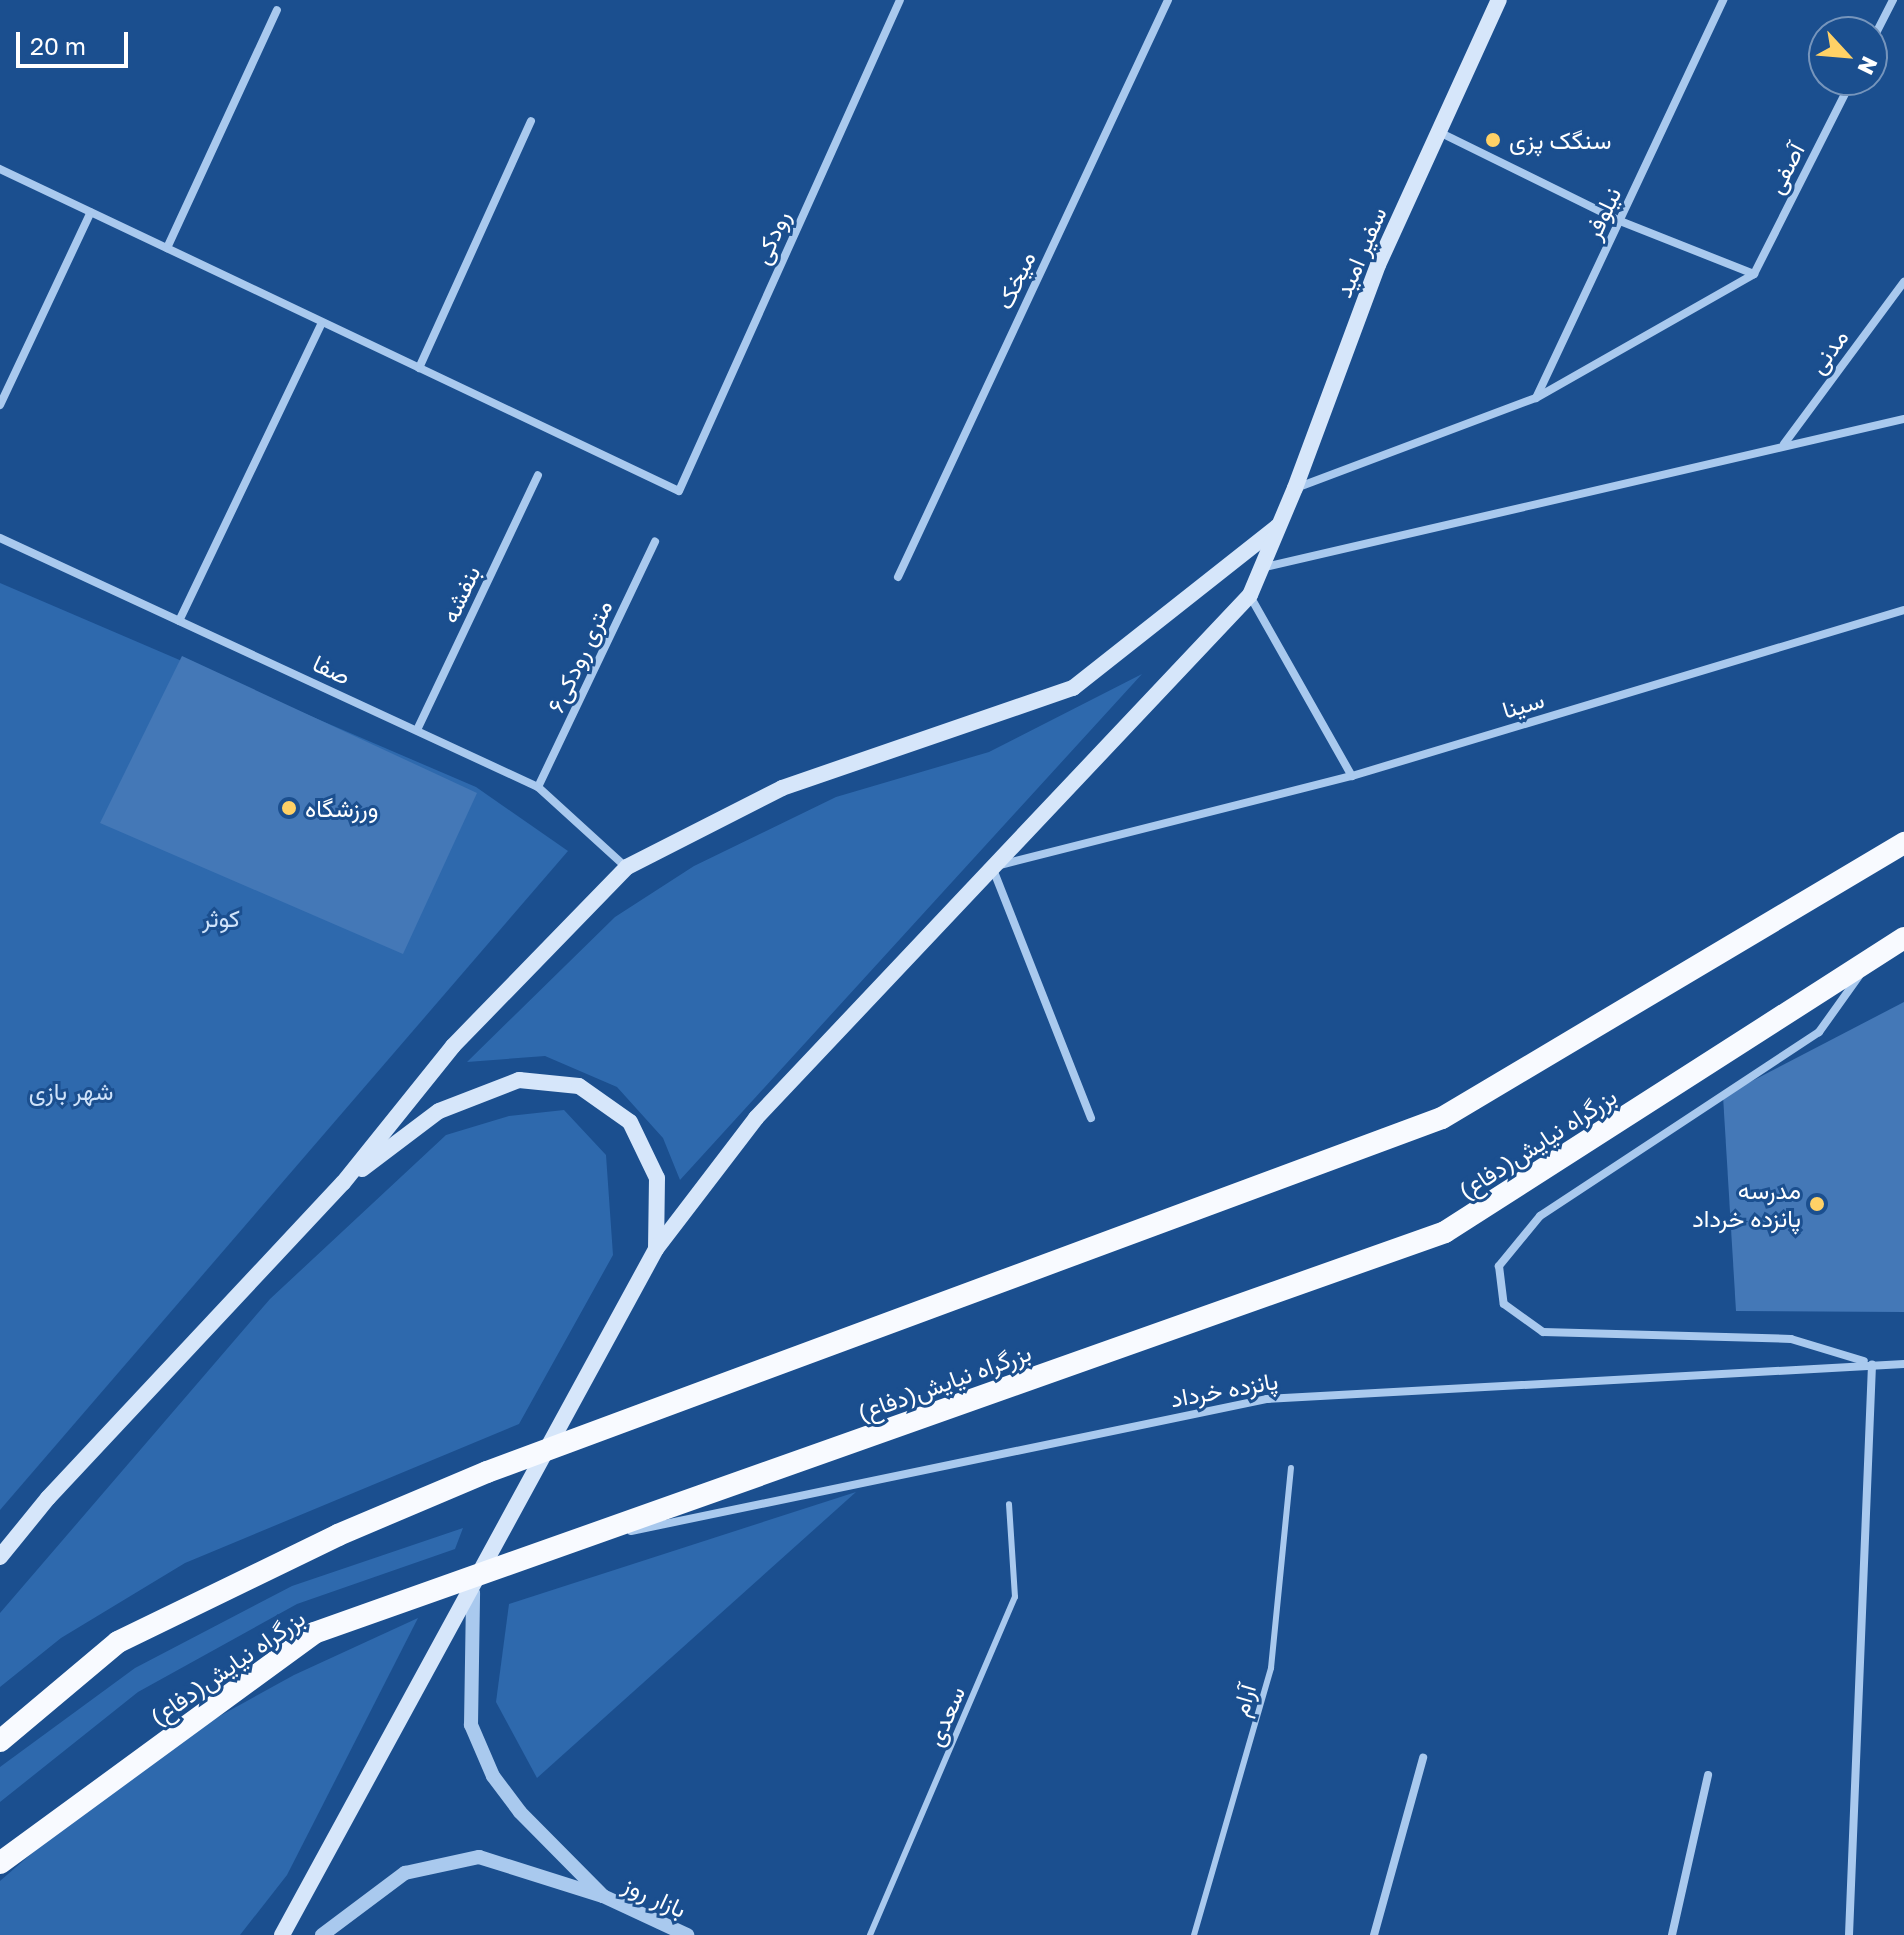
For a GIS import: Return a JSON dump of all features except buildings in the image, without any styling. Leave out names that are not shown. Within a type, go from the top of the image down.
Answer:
[{"type":"highway","points":[[0,1741],[118,1642],[351,1530],[487,1472],[1442,1118],[1904,843]]},
{"type":"highway","name":"بزرگراه نیایش(دفاع)","points":[[0,1863],[314,1633],[1445,1232],[1904,938]]},
{"type":"main road","name":"سفیر امید","points":[[282,1935],[473,1593],[656,1249],[756,1118],[1250,595],[1265,567],[1277,527],[1295,488],[1378,265],[1499,0]]},
{"type":"main road","points":[[0,1557],[48,1498],[343,1183],[453,1046],[627,867],[782,788],[1073,688],[1277,527]]},
{"type":"main road","points":[[343,1183],[439,1111],[519,1080],[579,1086],[630,1122],[657,1178],[656,1249]]},
{"type":"street","name":"رودکی","points":[[419,368],[679,491],[900,0]]},
{"type":"street","name":"میخک","points":[[898,577],[1168,0]]},
{"type":"street","name":"نیلوفر","points":[[1536,398],[1723,0]]},
{"type":"street","points":[[167,248],[277,10]]},
{"type":"street","name":"آصفی","points":[[1754,274],[1844,96]]},
{"type":"street","points":[[0,169],[419,368],[531,121]]},
{"type":"street","points":[[1439,132],[1620,221],[1754,274]]},
{"type":"street","points":[[0,405],[91,212]]},
{"type":"street","points":[[1295,488],[1536,398],[1754,274]]},
{"type":"street","name":"مدنی","points":[[1784,444],[1904,282]]},
{"type":"street","points":[[179,621],[322,322]]},
{"type":"street","points":[[1265,567],[1784,444],[1904,419]]},
{"type":"street","name":"بنفشه","points":[[417,730],[538,475]]},
{"type":"street","name":"صفا","points":[[0,538],[538,787],[627,867]]},
{"type":"street","name":"۶متری رودکی","points":[[538,787],[655,542]]},
{"type":"street","points":[[1250,595],[1352,776]]},
{"type":"street","name":"سینا","points":[[992,867],[1352,776],[1904,610]]},
{"type":"street","points":[[992,867],[1091,1118]]},
{"type":"street","points":[[1849,1935],[1872,1364],[1791,1339],[1543,1332],[1504,1304],[1499,1266],[1540,1216],[1819,1032],[1871,959]]},
{"type":"street","name":"پانزده خرداد","points":[[563,1545],[1267,1399],[1904,1364]]},
{"type":"street","points":[[473,1593],[471,1725],[493,1776],[520,1812],[603,1896]]},
{"type":"street","points":[[1374,1935],[1423,1758]]},
{"type":"street","points":[[1672,1935],[1708,1775]]},
{"type":"street","points":[[322,1935],[405,1873],[479,1857],[603,1896]]},
{"type":"street","name":"بازار روز","points":[[603,1896],[687,1935]]},
{"type":"lane","name":"آرام","points":[[1194,1935],[1271,1668],[1291,1468]]},
{"type":"lane","name":"سعدی","points":[[870,1935],[1015,1597],[1009,1504]]},
{"type":"green space","name":"کوثر","points":[[0,583],[476,787],[568,851],[0,1510]]},
{"type":"green space","points":[[1142,674],[680,1180],[663,1138],[617,1087],[545,1056],[467,1062],[615,917],[694,866],[836,797],[989,752]]},
{"type":"green space","points":[[564,1110],[606,1155],[613,1255],[519,1424],[185,1563],[61,1638],[0,1687],[0,1613],[270,1299],[446,1135],[509,1116]]},
{"type":"green space","points":[[856,1492],[537,1778],[496,1702],[509,1604]]},
{"type":"green space","points":[[463,1528],[455,1549],[297,1604],[138,1692],[0,1802],[0,1767],[135,1668],[292,1586]]},
{"type":"green space","points":[[418,1618],[287,1875],[240,1935],[0,1935],[0,1881],[138,1761],[294,1675]]},
{"type":"place","name":"سنگک پزی","points":[[1493,140]]},
{"type":"place","name":"ورزشگاه","points":[[289,808]]},
{"type":"place","name":"مدرسه پانزده خرداد","points":[[1817,1204]]},
{"type":"park label","name":"شهر بازی","points":[[71,1091]]}]
